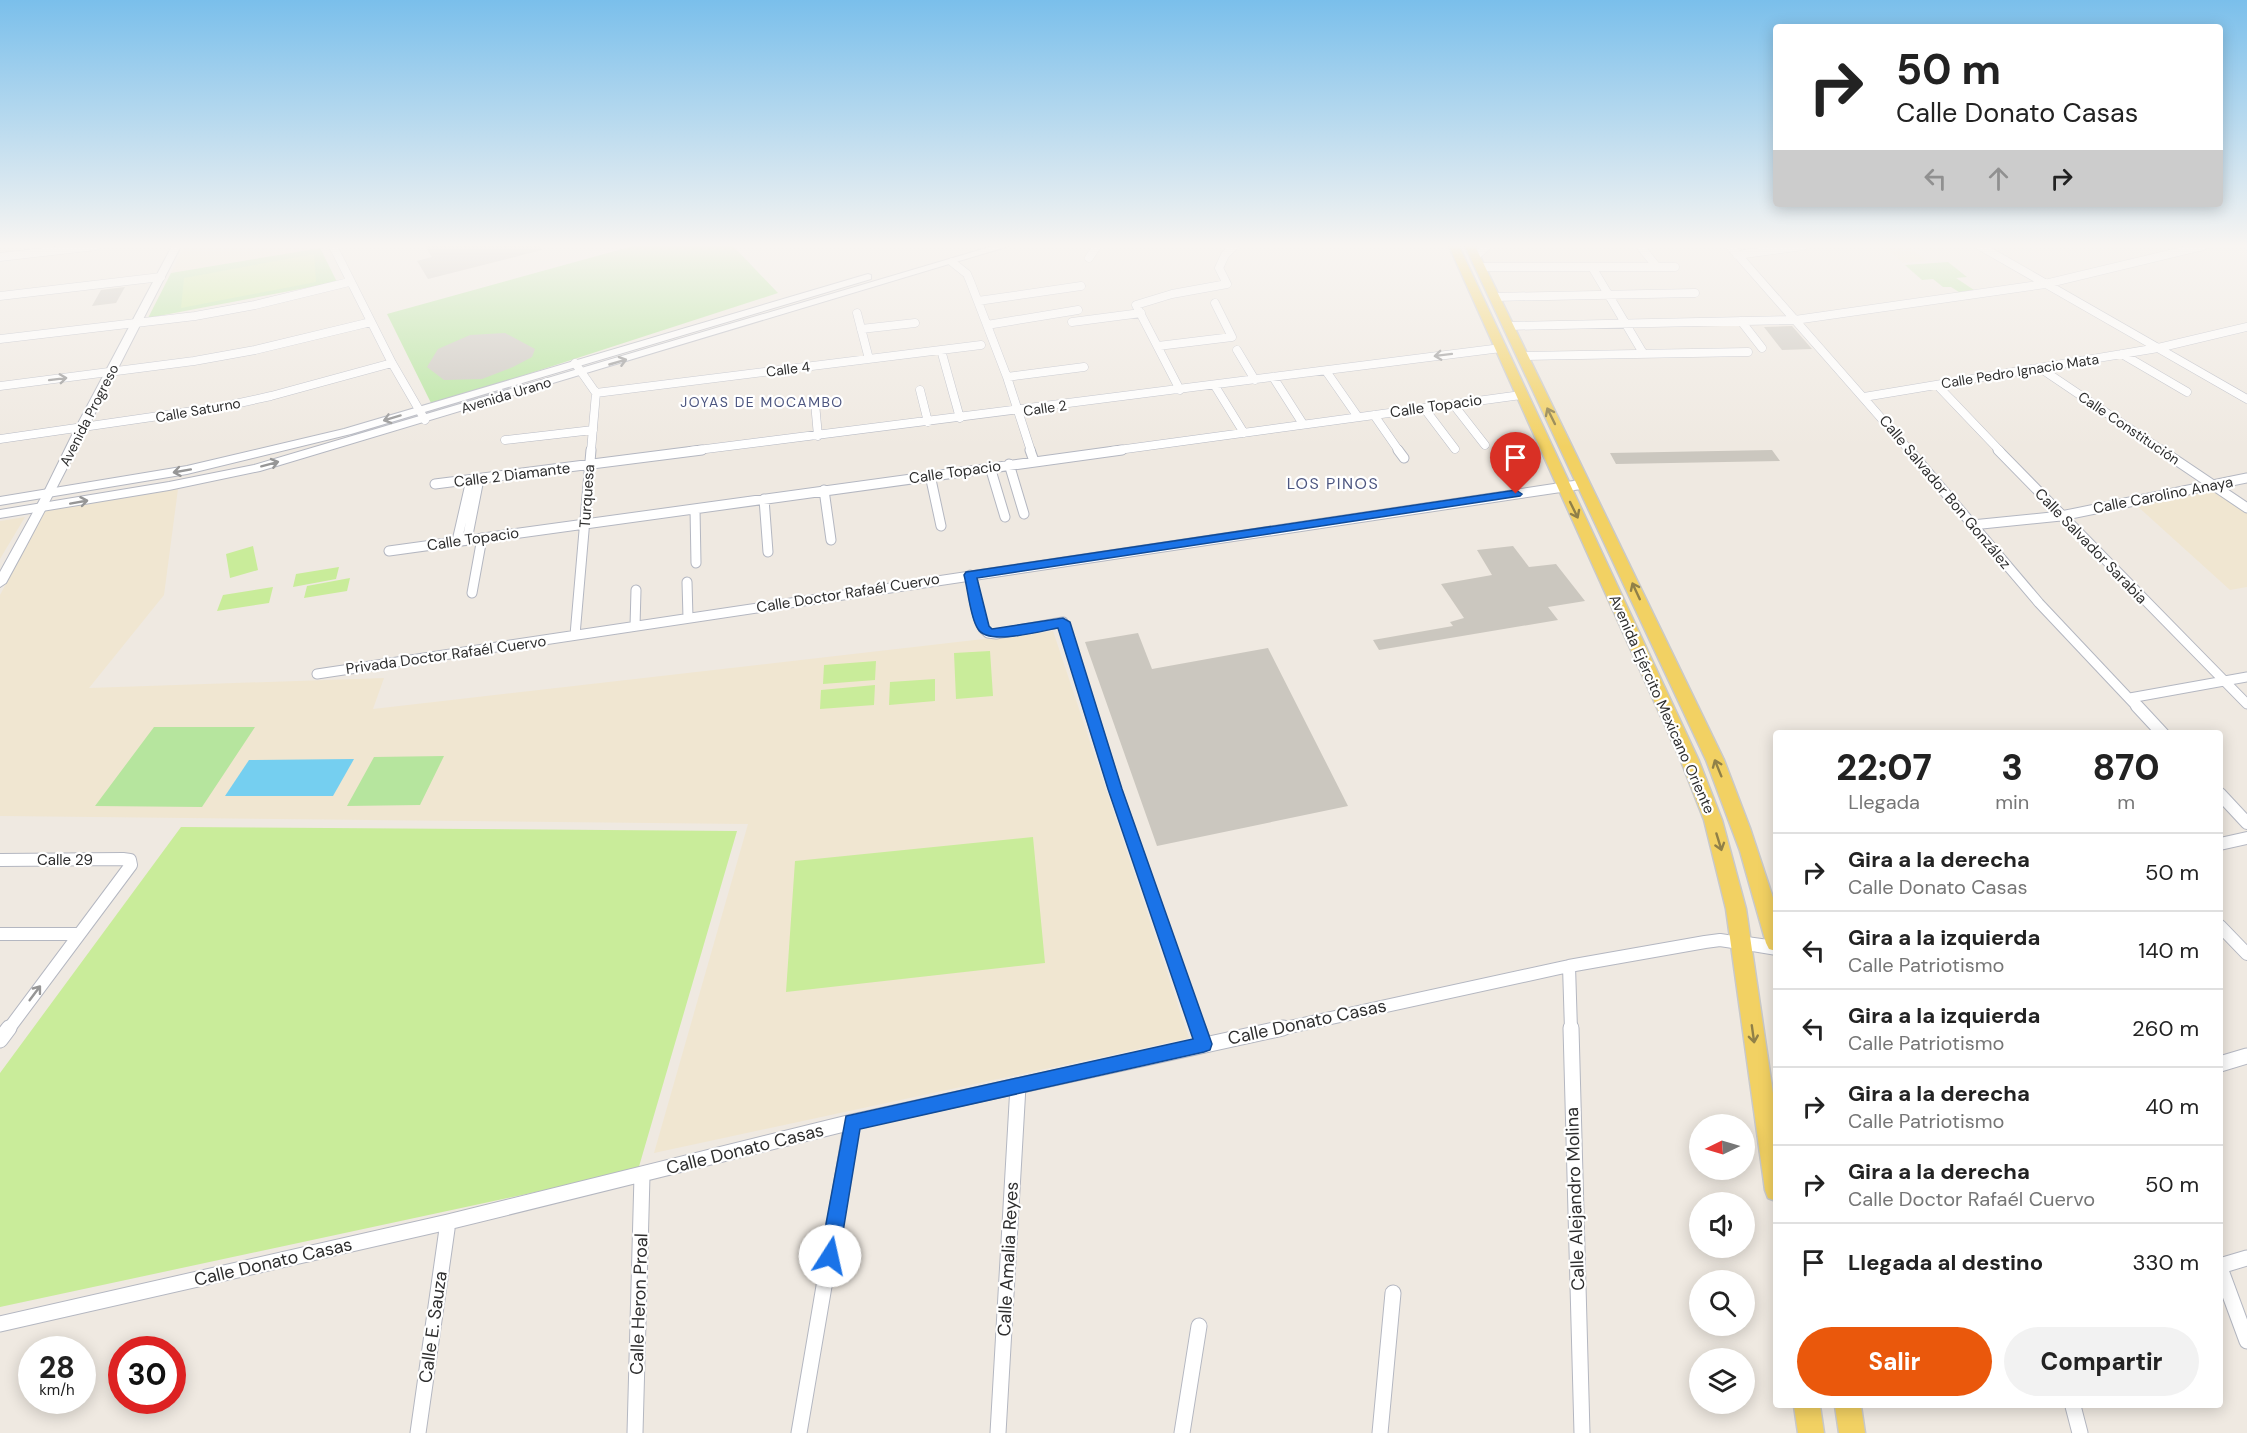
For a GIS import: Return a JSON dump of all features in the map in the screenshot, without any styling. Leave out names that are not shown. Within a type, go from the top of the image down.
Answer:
[{"type":"main road","name":"Avenida Urano","points":[[0,514],[169,486],[256,468],[756,313]]},
{"type":"main road","name":"Avenida Urano","points":[[578,368],[773,313]]},
{"type":"main road","name":"Avenida Ejército Mexicano Oriente","points":[[1485,313],[1690,761],[1725,861],[1736,909],[1773,1169]]},
{"type":"main road","name":"Avenida Ejército Mexicano Oriente","points":[[1502,313],[1715,760],[1738,820],[1773,929]]},
{"type":"main road","name":"Avenida Urano","points":[[0,501],[188,470],[422,415]]},
{"type":"main road","points":[[1807,1408],[1811,1433]]},
{"type":"main road","points":[[1848,1408],[1852,1433]]},
{"type":"street","name":"Avenida Progreso","points":[[0,583],[42,508],[80,429],[143,313]]},
{"type":"street","points":[[0,339],[210,313]]},
{"type":"street","points":[[366,313],[422,415]]},
{"type":"street","points":[[982,313],[1007,377],[1034,461]]},
{"type":"street","points":[[987,325],[1061,313]]},
{"type":"street","points":[[1072,322],[1140,313],[1180,390]]},
{"type":"street","points":[[1158,346],[1232,337],[1220,313]]},
{"type":"street","points":[[1618,313],[1642,353]]},
{"type":"street","name":"Calle Salvador Bon González","points":[[1789,313],[2039,603],[2159,730]]},
{"type":"street","points":[[1508,326],[1795,320],[1844,313]]},
{"type":"street","points":[[2096,313],[2247,399]]},
{"type":"street","points":[[857,314],[869,359]]},
{"type":"street","points":[[1741,321],[1762,348]]},
{"type":"street","points":[[0,386],[194,361],[255,350],[371,322]]},
{"type":"street","points":[[861,329],[915,323]]},
{"type":"street","name":"Calle Pedro Ignacio Mata","points":[[1864,398],[2158,348],[2247,327]]},
{"type":"street","name":"Calle 4","points":[[596,393],[981,345]]},
{"type":"street","name":"Calle 2","points":[[589,466],[1501,348]]},
{"type":"street","points":[[941,350],[960,418]]},
{"type":"street","points":[[1237,350],[1255,380]]},
{"type":"street","points":[[1522,356],[1748,352]]},
{"type":"street","points":[[2122,354],[2187,392]]},
{"type":"street","name":"Calle Saturno","points":[[0,440],[231,405],[392,363]]},
{"type":"street","points":[[1007,377],[1084,367]]},
{"type":"street","points":[[578,368],[596,393]]},
{"type":"street","name":"Calle Constitución","points":[[2040,368],[2247,508]]},
{"type":"street","points":[[1326,371],[1358,417]]},
{"type":"street","points":[[1272,377],[1303,424]]},
{"type":"street","name":"Calle Salvador Sarabia","points":[[1937,385],[2061,516],[2247,704]]},
{"type":"street","points":[[1215,386],[1244,433]]},
{"type":"street","points":[[920,390],[928,422]]},
{"type":"street","name":"Turquesa","points":[[575,635],[596,393]]},
{"type":"street","name":"Calle Topacio","points":[[389,551],[1521,395]]},
{"type":"street","points":[[815,403],[818,436]]},
{"type":"street","points":[[1453,404],[1485,445]]},
{"type":"street","points":[[1424,408],[1455,449]]},
{"type":"street","points":[[1374,414],[1404,458]]},
{"type":"street","points":[[505,440],[593,430]]},
{"type":"street","points":[[1009,464],[1024,514]]},
{"type":"street","name":"Calle 2 Diamante","points":[[435,484],[589,466]]},
{"type":"street","points":[[990,467],[1005,517]]},
{"type":"street","points":[[930,475],[941,526]]},
{"type":"street","name":"Calle Carolino Anaya","points":[[1972,525],[2061,516],[2247,478]]},
{"type":"street","points":[[462,541],[475,480]]},
{"type":"street","name":"Calle Doctor Rafaél Cuervo","points":[[575,635],[1584,484]]},
{"type":"street","points":[[824,490],[831,540]]},
{"type":"street","points":[[764,499],[768,552]]},
{"type":"street","points":[[695,509],[696,563]]},
{"type":"street","points":[[472,593],[482,538]]},
{"type":"street","points":[[970,575],[983,627],[988,633],[996,634],[1063,622],[1115,789],[1204,1044]]},
{"type":"street","points":[[687,582],[688,618]]},
{"type":"street","points":[[635,626],[636,590]]},
{"type":"street","name":"Privada Doctor Rafaél Cuervo","points":[[317,674],[575,635]]},
{"type":"street","points":[[2130,698],[2247,677]]},
{"type":"street","points":[[2223,797],[2247,823]]},
{"type":"street","points":[[2223,843],[2247,838]]},
{"type":"street","name":"Calle 29","points":[[0,860],[130,860],[131,865],[79,934]]},
{"type":"street","points":[[2223,929],[2247,954]]},
{"type":"street","points":[[0,934],[79,934]]},
{"type":"street","points":[[0,1040],[79,934]]},
{"type":"street","name":"Calle Donato Casas","points":[[0,1324],[448,1222],[642,1176],[852,1122],[1569,966],[1720,940],[1773,948]]},
{"type":"street","name":"Calle Alejandro Molina","points":[[1569,966],[1582,1433]]},
{"type":"street","points":[[2223,1063],[2247,1056]]},
{"type":"street","name":"Calle Amalia Reyes","points":[[998,1433],[1018,1086]]},
{"type":"street","points":[[799,1433],[852,1122]]},
{"type":"street","name":"Calle Heron Proal","points":[[635,1433],[642,1176]]},
{"type":"street","name":"Calle E. Sauza","points":[[418,1433],[448,1222]]},
{"type":"street","points":[[2223,1266],[2247,1258]]},
{"type":"street","points":[[2223,1275],[2247,1341]]},
{"type":"street","points":[[1380,1433],[1393,1293]]},
{"type":"street","points":[[1182,1433],[1198,1326]]},
{"type":"street","points":[[2074,1408],[2080,1433]]},
{"type":"shaded area","points":[[178,489],[164,595],[89,688],[384,678],[373,709],[1053,631],[1189,1038],[654,1153],[748,824],[0,816],[0,595],[46,508]]},
{"type":"shaded area","points":[[2212,489],[2247,513],[2247,587],[2230,590],[2135,504]]},
{"type":"shaded area","points":[[25,517],[0,559],[0,521]]},
{"type":"green space","points":[[151,313],[175,313],[148,318]]},
{"type":"green space","points":[[391,313],[717,313],[432,405],[387,314]]},
{"type":"green space","points":[[253,546],[258,570],[230,578],[226,554]]},
{"type":"green space","points":[[339,567],[336,579],[293,587],[296,574]]},
{"type":"green space","points":[[350,578],[347,591],[304,598],[307,586]]},
{"type":"green space","points":[[273,587],[269,603],[217,611],[223,595]]},
{"type":"green space","points":[[990,651],[993,696],[956,699],[954,653]]},
{"type":"green space","points":[[876,661],[875,680],[823,684],[824,665]]},
{"type":"green space","points":[[935,679],[935,701],[889,705],[890,682]]},
{"type":"green space","points":[[875,685],[874,705],[820,709],[821,690]]},
{"type":"green space","points":[[154,727],[255,727],[202,807],[95,806]]},
{"type":"green space","points":[[444,756],[420,805],[347,806],[374,757]]},
{"type":"green space","points":[[181,827],[737,831],[638,1170],[0,1307],[0,1073]]},
{"type":"green space","points":[[1033,837],[1045,963],[786,992],[795,861]]},
{"type":"water","points":[[354,759],[333,796],[225,796],[249,760]]},
{"type":"building","points":[[1792,326],[1812,349],[1782,350],[1764,327]]},
{"type":"building","points":[[505,333],[535,349],[532,357],[482,379],[444,380],[427,367],[438,349],[470,335]]},
{"type":"building","points":[[1772,450],[1780,461],[1616,464],[1610,453]]},
{"type":"building","points":[[1513,546],[1529,567],[1556,564],[1585,601],[1548,607],[1558,620],[1379,650],[1373,640],[1453,626],[1450,622],[1464,618],[1441,584],[1492,575],[1477,550]]},
{"type":"building","points":[[1138,633],[1152,669],[1268,648],[1348,806],[1157,846],[1085,642]]},
{"type":"district","name":"JOYAS DE MOCAMBO","points":[[762,402]]},
{"type":"district","name":"LOS PINOS","points":[[1333,483]]},
{"type":"route","points":[[830,1256],[852,1122],[1204,1044],[1115,789],[1063,622],[996,634],[988,633],[983,627],[970,575],[1516,494]]}]
